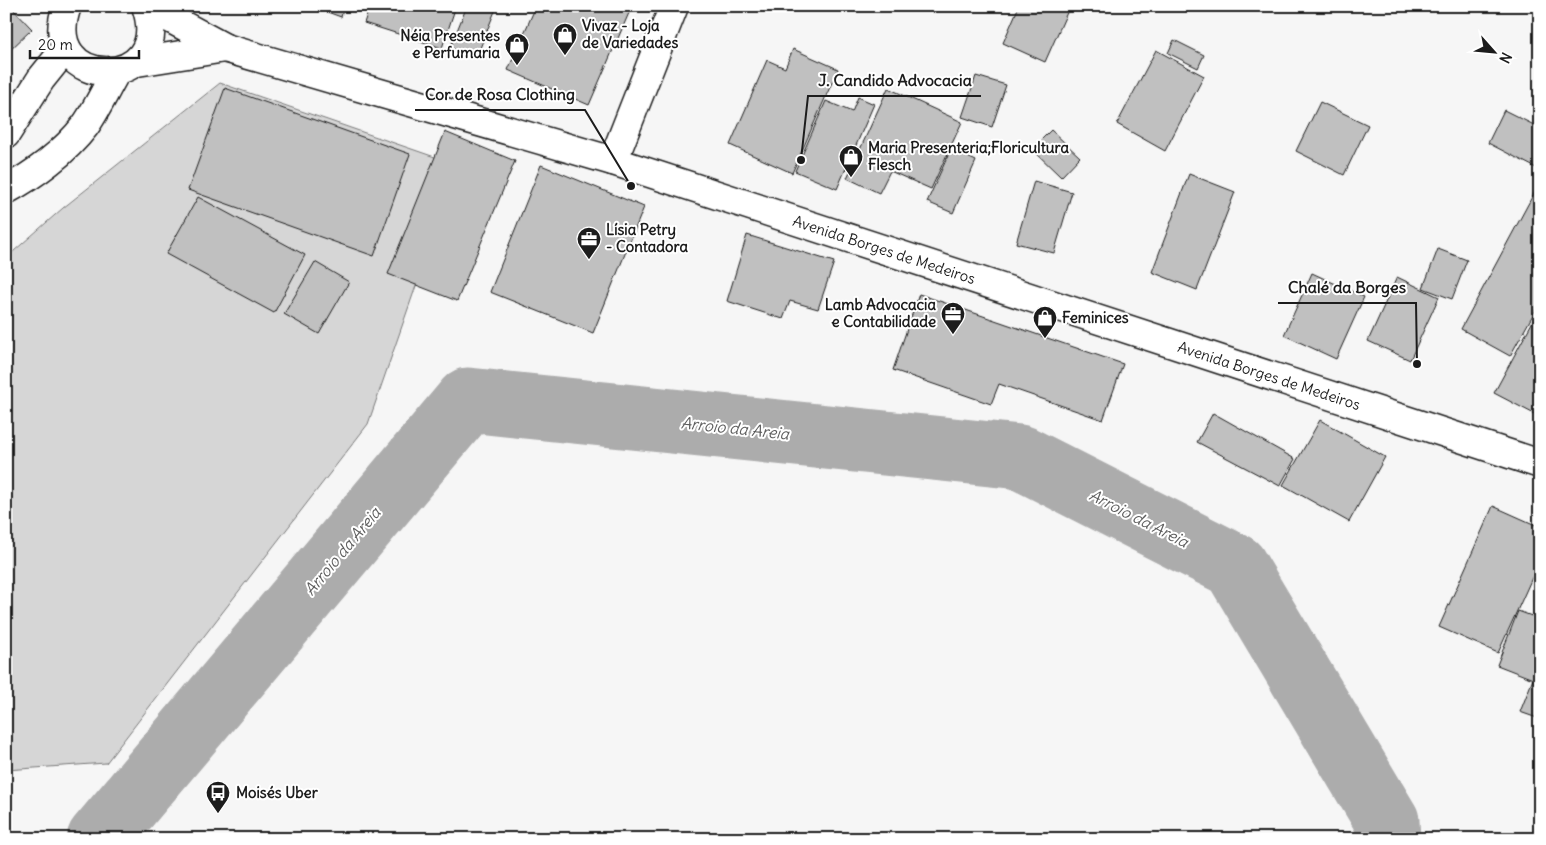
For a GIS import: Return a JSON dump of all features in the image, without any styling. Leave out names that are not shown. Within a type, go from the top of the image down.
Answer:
[{"type":"main road","points":[[147,6],[225,48]]},
{"type":"main road","points":[[6,190],[22,181],[70,143],[86,125],[126,67],[146,50],[151,36],[151,20],[147,6]]},
{"type":"main road","points":[[614,161],[674,6]]},
{"type":"main road","points":[[60,10],[62,33],[66,48],[74,59],[86,68],[99,72],[225,48]]},
{"type":"main road","points":[[6,134],[41,79],[66,48]]},
{"type":"main road","name":"Avenida Borges de Medeiros","points":[[225,48],[614,161],[1540,464]]},
{"type":"shaded area","points":[[220,83],[458,165],[368,424],[106,763],[6,770],[6,258],[63,208]]},
{"type":"building","points":[[6,6],[10,6],[32,29],[6,54]]},
{"type":"building","points":[[311,6],[344,6],[341,17]]},
{"type":"building","points":[[370,6],[456,6],[442,48],[364,23]]},
{"type":"building","points":[[467,6],[497,6],[476,58],[450,48]]},
{"type":"building","points":[[536,6],[632,6],[589,105],[508,70]]},
{"type":"building","points":[[1019,6],[1069,8],[1045,62],[1003,43]]},
{"type":"building","points":[[1174,40],[1204,55],[1198,68],[1168,53]]},
{"type":"building","points":[[793,49],[838,69],[792,173],[730,145],[767,60],[785,68]]},
{"type":"building","points":[[1156,50],[1204,76],[1165,151],[1117,124]]},
{"type":"building","points":[[976,76],[1006,85],[992,127],[962,117]]},
{"type":"building","points":[[225,88],[410,154],[374,256],[188,190]]},
{"type":"building","points":[[888,88],[962,122],[931,189],[890,171],[879,193],[847,178]]},
{"type":"building","points":[[858,97],[874,104],[837,189],[795,171],[826,101],[852,112]]},
{"type":"building","points":[[1320,102],[1368,125],[1344,175],[1296,151]]},
{"type":"building","points":[[1504,110],[1540,128],[1540,170],[1488,143]]},
{"type":"building","points":[[1051,130],[1080,157],[1061,177],[1032,149]]},
{"type":"building","points":[[445,132],[515,161],[457,301],[388,274]]},
{"type":"building","points":[[951,149],[976,161],[953,213],[927,202]]},
{"type":"building","points":[[541,165],[644,207],[593,333],[490,292]]},
{"type":"building","points":[[1189,174],[1235,192],[1197,290],[1152,272]]},
{"type":"building","points":[[1034,181],[1072,192],[1054,253],[1016,243]]},
{"type":"building","points":[[1540,182],[1540,302],[1510,356],[1461,329]]},
{"type":"building","points":[[198,197],[305,255],[274,313],[166,254]]},
{"type":"building","points":[[747,235],[834,262],[818,309],[790,301],[783,319],[727,301]]},
{"type":"building","points":[[1438,249],[1467,260],[1452,299],[1423,288]]},
{"type":"building","points":[[315,262],[349,282],[319,334],[284,314]]},
{"type":"building","points":[[1312,273],[1364,297],[1336,359],[1284,335]]},
{"type":"building","points":[[1397,277],[1439,297],[1410,360],[1368,341]]},
{"type":"building","points":[[919,294],[1123,364],[1103,420],[999,384],[991,404],[893,370]]},
{"type":"building","points":[[1540,308],[1540,417],[1494,393]]},
{"type":"building","points":[[1213,413],[1295,459],[1280,486],[1197,442]]},
{"type":"building","points":[[1320,420],[1385,457],[1349,522],[1283,485]]},
{"type":"building","points":[[1493,506],[1540,527],[1540,560],[1498,653],[1439,627]]},
{"type":"building","points":[[1518,611],[1540,619],[1540,719],[1520,712],[1533,679],[1497,665]]},
{"type":"waterway","name":"Arroio da Areia","points":[[99,839],[468,400],[1020,457],[1235,566],[1387,821],[1388,839]]},
{"type":"place","name":"Vivaz - Loja de Variedades","points":[[565,56]]},
{"type":"place","name":"Néia Presentes e Perfumaria","points":[[517,66]]},
{"type":"place","name":"J. Candido Advocacia","points":[[801,160]]},
{"type":"place","name":"Maria Presenteria;Floricultura Flesch","points":[[851,178]]},
{"type":"place","name":"Cor de Rosa Clothing","points":[[631,186]]},
{"type":"place","name":"Lísia Petry - Contadora","points":[[589,260]]},
{"type":"place","name":"Lamb Advocacia e Contabilidade","points":[[953,335]]},
{"type":"place","name":"Feminices","points":[[1045,339]]},
{"type":"place","name":"Chalé da Borges","points":[[1417,364]]},
{"type":"place","name":"Moisés Uber","points":[[218,814]]}]
